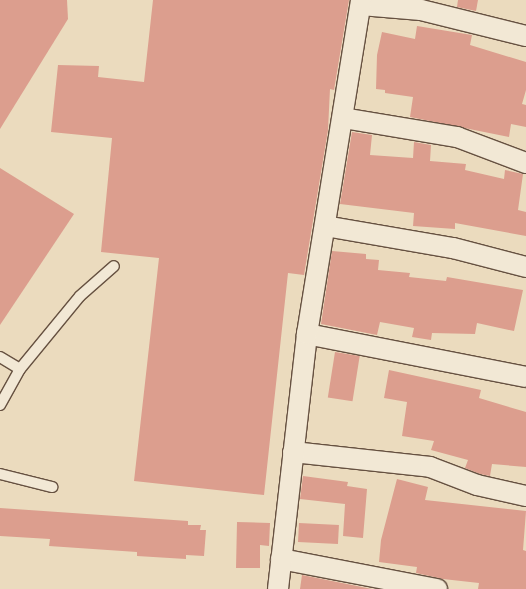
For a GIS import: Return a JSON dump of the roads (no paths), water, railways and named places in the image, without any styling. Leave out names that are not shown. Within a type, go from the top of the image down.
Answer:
[{"type":"street","points":[[278,589],[306,334],[361,2],[421,10],[526,36]]},
{"type":"street","points":[[343,118],[457,137],[526,163]]},
{"type":"street","points":[[325,226],[454,248],[526,267]]},
{"type":"street","points":[[306,334],[526,377]]},
{"type":"street","points":[[293,452],[430,467],[477,485],[526,496]]},
{"type":"street","points":[[281,559],[437,589]]},
{"type":"lane","points":[[1,399],[20,369],[80,296],[114,266]]},
{"type":"lane","points":[[0,357],[20,369]]},
{"type":"lane","points":[[0,474],[52,487]]}]
